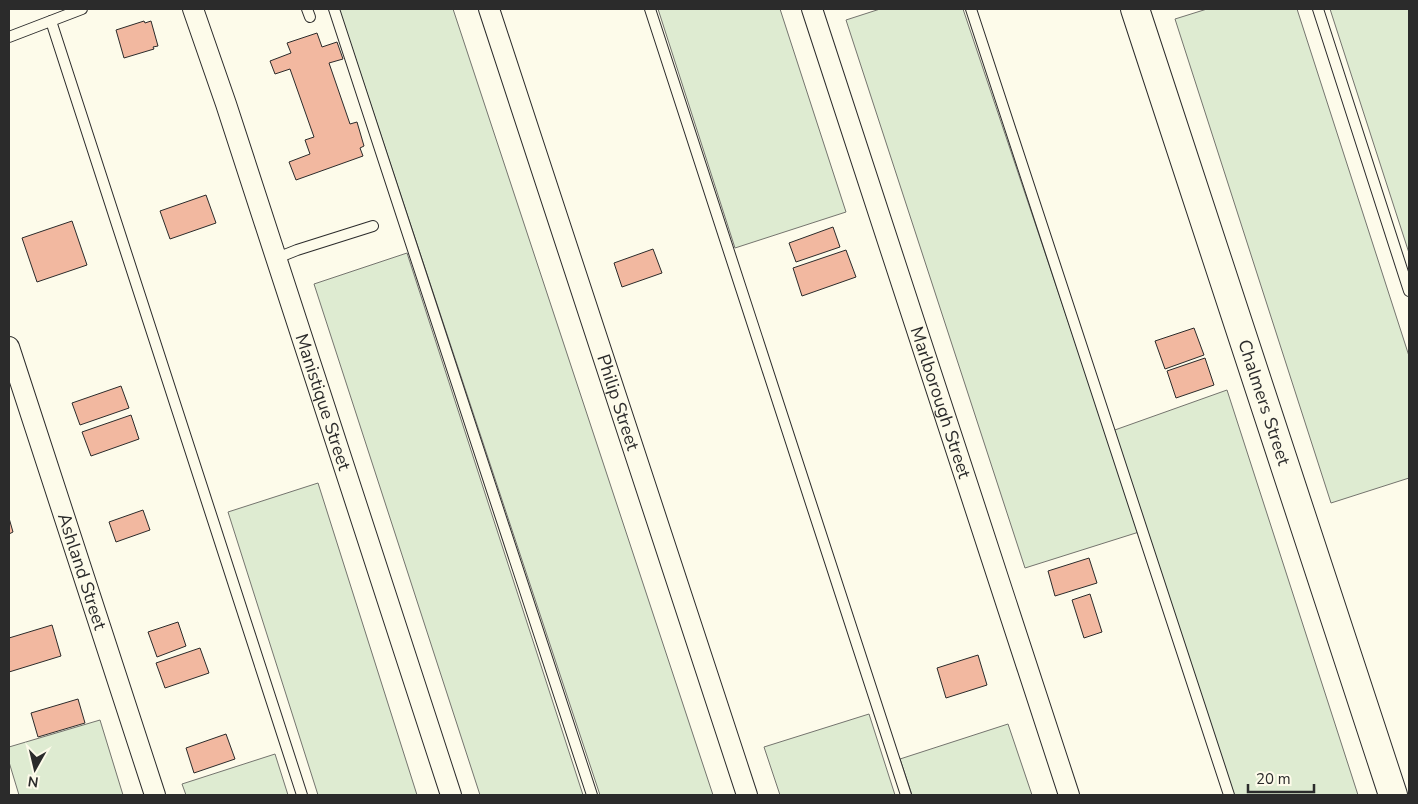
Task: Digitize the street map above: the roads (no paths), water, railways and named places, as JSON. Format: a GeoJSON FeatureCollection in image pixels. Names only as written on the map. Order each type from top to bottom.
{"type":"FeatureCollection","features":[{"type":"Feature","properties":{"kind":"street","name":"Manistique Street"},"geometry":{"type":"LineString","coordinates":[[193,9],[226,104],[452,795]]}},
{"type":"Feature","properties":{"kind":"street","name":"Philip Street"},"geometry":{"type":"LineString","coordinates":[[489,9],[746,795]]}},
{"type":"Feature","properties":{"kind":"street","name":"Marlborough Street"},"geometry":{"type":"LineString","coordinates":[[812,9],[1069,795]]}},
{"type":"Feature","properties":{"kind":"street","name":"Chalmers Street"},"geometry":{"type":"LineString","coordinates":[[1135,9],[1393,795]]}},
{"type":"Feature","properties":{"kind":"street","name":"Ashland Street"},"geometry":{"type":"LineString","coordinates":[[9,347],[155,795]]}},
{"type":"Feature","properties":{"kind":"lane"},"geometry":{"type":"LineString","coordinates":[[9,37],[82,9]]}},
{"type":"Feature","properties":{"kind":"lane"},"geometry":{"type":"LineString","coordinates":[[334,9],[592,795]]}},
{"type":"Feature","properties":{"kind":"lane"},"geometry":{"type":"LineString","coordinates":[[650,9],[906,795]]}},
{"type":"Feature","properties":{"kind":"lane"},"geometry":{"type":"LineString","coordinates":[[971,9],[1229,795]]}},
{"type":"Feature","properties":{"kind":"lane"},"geometry":{"type":"LineString","coordinates":[[1318,9],[1409,291]]}},
{"type":"Feature","properties":{"kind":"lane"},"geometry":{"type":"LineString","coordinates":[[51,21],[302,795]]}},
{"type":"Feature","properties":{"kind":"lane"},"geometry":{"type":"LineString","coordinates":[[276,258],[373,226]]}}]}
